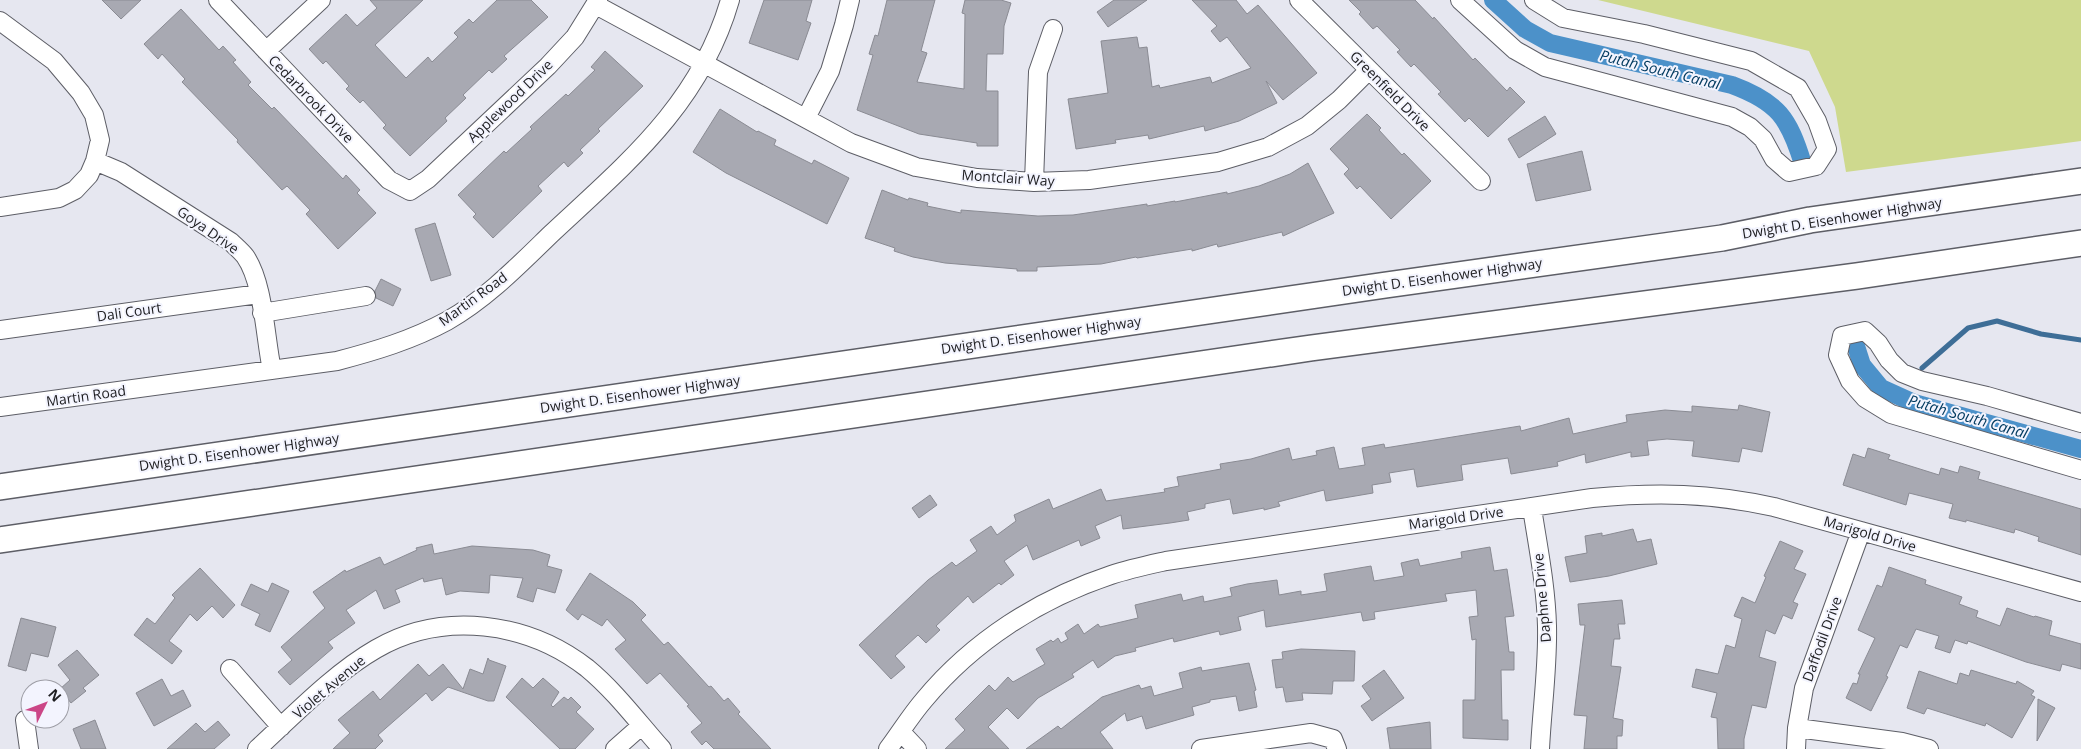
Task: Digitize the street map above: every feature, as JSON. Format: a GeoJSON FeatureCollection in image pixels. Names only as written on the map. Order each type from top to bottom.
{"type":"FeatureCollection","features":[{"type":"Feature","properties":{"kind":"highway","name":"Dwight D. Eisenhower Highway"},"geometry":{"type":"LineString","coordinates":[[0,487],[1376,286],[1722,238],[1810,220],[2081,181]]}},
{"type":"Feature","properties":{"kind":"highway"},"geometry":{"type":"LineString","coordinates":[[0,540],[1311,348],[1631,307],[2081,243]]}},
{"type":"Feature","properties":{"kind":"street","name":"Cedarbrook Drive"},"geometry":{"type":"LineString","coordinates":[[218,0],[389,180],[410,191]]}},
{"type":"Feature","properties":{"kind":"street"},"geometry":{"type":"LineString","coordinates":[[266,51],[321,0]]}},
{"type":"Feature","properties":{"kind":"street","name":"Martin Road"},"geometry":{"type":"LineString","coordinates":[[0,407],[337,361],[374,352],[410,339],[448,320],[482,297],[513,270],[658,131],[682,100],[704,64],[724,22],[730,0]]}},
{"type":"Feature","properties":{"kind":"street"},"geometry":{"type":"LineString","coordinates":[[806,118],[830,71],[850,0]]}},
{"type":"Feature","properties":{"kind":"street","name":"Greenfield Drive"},"geometry":{"type":"LineString","coordinates":[[1299,0],[1481,181]]}},
{"type":"Feature","properties":{"kind":"street"},"geometry":{"type":"LineString","coordinates":[[1460,0],[1515,50],[1545,67],[1732,118],[1750,127],[1762,139],[1774,158],[1789,172],[1816,166],[1827,149],[1817,121],[1798,88],[1751,61],[1644,34],[1563,18],[1534,0]]}},
{"type":"Feature","properties":{"kind":"street","name":"Montclair Way"},"geometry":{"type":"LineString","coordinates":[[597,2],[704,64],[851,142],[916,167],[977,178],[1034,182],[1089,180],[1218,162],[1268,147],[1307,126],[1339,100],[1369,70]]}},
{"type":"Feature","properties":{"kind":"street","name":"Applewood Drive"},"geometry":{"type":"LineString","coordinates":[[410,191],[428,179],[548,66],[575,37],[597,2]]}},
{"type":"Feature","properties":{"kind":"street"},"geometry":{"type":"LineString","coordinates":[[0,21],[54,61],[81,93],[94,115],[100,140],[95,161],[89,175],[75,190],[59,198],[0,207]]}},
{"type":"Feature","properties":{"kind":"street"},"geometry":{"type":"LineString","coordinates":[[1034,182],[1038,72],[1053,29]]}},
{"type":"Feature","properties":{"kind":"street","name":"Goya Drive"},"geometry":{"type":"LineString","coordinates":[[95,161],[121,172],[231,242],[244,256],[253,272],[259,294],[266,348],[272,370]]}},
{"type":"Feature","properties":{"kind":"street","name":"Dali Court"},"geometry":{"type":"LineString","coordinates":[[0,330],[259,294]]}},
{"type":"Feature","properties":{"kind":"street"},"geometry":{"type":"LineString","coordinates":[[262,313],[366,296]]}},
{"type":"Feature","properties":{"kind":"street"},"geometry":{"type":"LineString","coordinates":[[2081,423],[1987,396],[1922,382],[1902,373],[1889,360],[1878,343],[1865,331],[1842,336],[1838,356],[1850,381],[1865,398],[1890,414],[2081,470]]}},
{"type":"Feature","properties":{"kind":"street","name":"Marigold Drive"},"geometry":{"type":"LineString","coordinates":[[888,749],[924,700],[952,670],[981,644],[1024,614],[1066,592],[1112,574],[1166,560],[1532,508],[1640,494],[1688,494],[1736,499],[1774,507],[2081,592]]}},
{"type":"Feature","properties":{"kind":"street","name":"Daphne Drive"},"geometry":{"type":"LineString","coordinates":[[1532,508],[1544,588],[1547,625],[1547,663],[1540,749]]}},
{"type":"Feature","properties":{"kind":"street","name":"Daffodil Drive"},"geometry":{"type":"LineString","coordinates":[[1796,749],[1797,728],[1804,688],[1861,531]]}},
{"type":"Feature","properties":{"kind":"street","name":"Violet Avenue"},"geometry":{"type":"LineString","coordinates":[[257,749],[354,663],[377,648],[420,631],[450,626],[480,626],[510,630],[538,639],[566,653],[588,670],[662,749]]}},
{"type":"Feature","properties":{"kind":"street"},"geometry":{"type":"LineString","coordinates":[[230,669],[281,727]]}},
{"type":"Feature","properties":{"kind":"street"},"geometry":{"type":"LineString","coordinates":[[614,749],[641,726]]}},
{"type":"Feature","properties":{"kind":"street"},"geometry":{"type":"LineString","coordinates":[[1797,728],[1902,742],[1929,749]]}},
{"type":"Feature","properties":{"kind":"street"},"geometry":{"type":"LineString","coordinates":[[26,729],[29,749]]}},
{"type":"Feature","properties":{"kind":"street"},"geometry":{"type":"LineString","coordinates":[[901,732],[916,749]]}},
{"type":"Feature","properties":{"kind":"street"},"geometry":{"type":"LineString","coordinates":[[1200,749],[1311,733],[1333,739],[1337,749]]}},
{"type":"Feature","properties":{"kind":"green space"},"geometry":{"type":"Polygon","coordinates":[[[1598,0],[2081,0],[2081,141],[1846,172],[1835,107],[1809,51],[1598,0]]]}},
{"type":"Feature","properties":{"kind":"building"},"geometry":{"type":"Polygon","coordinates":[[[102,0],[141,0],[121,19],[102,0]]]}},
{"type":"Feature","properties":{"kind":"building"},"geometry":{"type":"Polygon","coordinates":[[[370,0],[423,0],[375,45],[406,78],[428,57],[432,62],[458,37],[454,33],[469,19],[473,23],[497,0],[531,0],[548,17],[504,56],[507,59],[492,73],[489,70],[463,95],[466,98],[445,118],[447,121],[410,156],[383,128],[386,125],[363,100],[360,103],[346,89],[349,86],[326,61],[323,64],[309,49],[346,14],[357,26],[377,8],[370,0]]]}},
{"type":"Feature","properties":{"kind":"building"},"geometry":{"type":"Polygon","coordinates":[[[764,0],[812,0],[806,21],[811,23],[798,60],[749,43],[764,0]]]}},
{"type":"Feature","properties":{"kind":"building"},"geometry":{"type":"Polygon","coordinates":[[[887,0],[935,0],[921,51],[927,53],[917,82],[964,89],[965,14],[962,13],[965,0],[1001,0],[1011,3],[1004,26],[1003,54],[987,54],[986,91],[998,91],[998,146],[977,146],[977,143],[919,134],[857,110],[873,55],[869,54],[875,35],[878,36],[887,0]]]}},
{"type":"Feature","properties":{"kind":"building"},"geometry":{"type":"Polygon","coordinates":[[[1114,0],[1147,0],[1108,27],[1097,12],[1114,0]]]}},
{"type":"Feature","properties":{"kind":"building"},"geometry":{"type":"Polygon","coordinates":[[[1192,0],[1236,0],[1247,14],[1258,5],[1317,73],[1283,100],[1266,81],[1277,103],[1239,121],[1205,131],[1204,126],[1149,139],[1148,135],[1115,140],[1116,143],[1076,149],[1068,99],[1108,93],[1101,41],[1137,37],[1139,48],[1147,47],[1152,87],[1159,85],[1160,88],[1210,77],[1212,83],[1251,68],[1227,37],[1220,42],[1211,31],[1217,26],[1192,0]]]}},
{"type":"Feature","properties":{"kind":"building"},"geometry":{"type":"Polygon","coordinates":[[[1349,0],[1415,0],[1433,19],[1434,17],[1473,60],[1475,58],[1507,91],[1510,87],[1525,102],[1488,137],[1469,118],[1465,122],[1438,94],[1441,92],[1414,64],[1411,67],[1397,52],[1400,50],[1377,26],[1373,29],[1359,14],[1361,12],[1349,0]]]}},
{"type":"Feature","properties":{"kind":"building"},"geometry":{"type":"Polygon","coordinates":[[[181,9],[219,50],[223,46],[236,60],[233,62],[251,82],[248,85],[272,109],[274,107],[343,179],[346,175],[360,190],[357,193],[376,213],[338,249],[306,214],[310,210],[287,186],[282,190],[237,142],[238,140],[182,82],[185,79],[162,54],[158,59],[144,44],[181,9]]]}},
{"type":"Feature","properties":{"kind":"building"},"geometry":{"type":"Polygon","coordinates":[[[605,51],[643,86],[598,129],[600,131],[580,150],[583,153],[568,167],[564,162],[538,186],[542,191],[493,238],[473,217],[476,214],[458,195],[504,151],[506,153],[532,129],[530,127],[566,94],[568,96],[595,70],[591,67],[605,51]]]}},
{"type":"Feature","properties":{"kind":"building"},"geometry":{"type":"Polygon","coordinates":[[[720,109],[757,132],[776,140],[774,145],[812,164],[814,160],[849,178],[827,224],[726,173],[693,152],[720,109]]]}},
{"type":"Feature","properties":{"kind":"building"},"geometry":{"type":"Polygon","coordinates":[[[1367,114],[1381,128],[1379,130],[1402,155],[1404,153],[1431,181],[1391,219],[1360,186],[1357,189],[1344,174],[1349,169],[1330,149],[1367,114]]]}},
{"type":"Feature","properties":{"kind":"building"},"geometry":{"type":"Polygon","coordinates":[[[1545,116],[1556,134],[1519,158],[1508,139],[1545,116]]]}},
{"type":"Feature","properties":{"kind":"building"},"geometry":{"type":"Polygon","coordinates":[[[1582,151],[1591,190],[1536,201],[1527,164],[1582,151]]]}},
{"type":"Feature","properties":{"kind":"building"},"geometry":{"type":"Polygon","coordinates":[[[1308,163],[1334,213],[1283,236],[1282,232],[1218,247],[1217,244],[1192,251],[1192,249],[1101,264],[1037,267],[1037,271],[1017,271],[1017,269],[945,263],[913,257],[894,251],[895,248],[865,238],[882,190],[908,200],[909,198],[928,203],[927,206],[961,213],[961,210],[1038,216],[1073,215],[1147,204],[1147,206],[1175,202],[1227,192],[1227,194],[1259,186],[1290,174],[1308,163]]]}},
{"type":"Feature","properties":{"kind":"building"},"geometry":{"type":"Polygon","coordinates":[[[435,223],[451,275],[431,281],[415,229],[435,223]]]}},
{"type":"Feature","properties":{"kind":"building"},"geometry":{"type":"Polygon","coordinates":[[[381,279],[401,289],[393,306],[376,298],[375,291],[381,279]]]}},
{"type":"Feature","properties":{"kind":"building"},"geometry":{"type":"Polygon","coordinates":[[[1739,405],[1770,412],[1762,452],[1742,448],[1739,462],[1692,456],[1694,441],[1667,439],[1647,441],[1649,455],[1631,457],[1631,452],[1586,463],[1585,454],[1557,462],[1558,466],[1511,474],[1508,458],[1461,465],[1463,480],[1417,487],[1414,469],[1389,473],[1391,482],[1372,485],[1373,493],[1326,501],[1324,490],[1278,502],[1280,506],[1264,510],[1264,508],[1233,514],[1230,499],[1205,504],[1205,508],[1187,512],[1189,520],[1123,529],[1121,515],[1095,526],[1100,538],[1081,546],[1079,540],[1033,560],[1027,545],[1004,561],[1014,575],[1001,585],[999,583],[973,603],[968,596],[936,626],[940,630],[926,643],[918,635],[895,656],[905,667],[891,679],[859,645],[928,580],[952,562],[956,566],[977,551],[970,540],[991,526],[997,535],[1016,521],[1014,515],[1049,499],[1053,509],[1101,489],[1106,501],[1165,492],[1164,489],[1179,486],[1177,477],[1221,469],[1220,464],[1251,459],[1289,448],[1292,460],[1317,455],[1316,451],[1334,447],[1339,469],[1365,465],[1362,448],[1384,444],[1385,448],[1520,426],[1521,431],[1569,418],[1573,434],[1627,422],[1626,415],[1665,410],[1692,412],[1692,406],[1738,410],[1739,405]]]}},
{"type":"Feature","properties":{"kind":"building"},"geometry":{"type":"Polygon","coordinates":[[[1868,448],[1890,455],[1888,459],[1939,475],[1941,468],[1958,473],[1960,466],[1980,472],[1978,479],[2081,509],[2081,555],[2038,541],[2039,537],[2015,529],[2014,533],[1966,520],[1966,522],[1949,518],[1953,504],[1909,493],[1906,505],[1843,485],[1853,454],[1865,458],[1868,448]]]}},
{"type":"Feature","properties":{"kind":"building"},"geometry":{"type":"Polygon","coordinates":[[[930,495],[937,505],[919,518],[912,508],[930,495]]]}},
{"type":"Feature","properties":{"kind":"building"},"geometry":{"type":"Polygon","coordinates":[[[1633,529],[1637,542],[1651,539],[1657,564],[1609,576],[1570,582],[1565,557],[1587,553],[1585,536],[1602,533],[1602,536],[1633,529]]]}},
{"type":"Feature","properties":{"kind":"building"},"geometry":{"type":"Polygon","coordinates":[[[1780,541],[1803,551],[1794,569],[1806,574],[1793,602],[1798,604],[1792,619],[1783,615],[1775,634],[1766,630],[1759,657],[1776,662],[1766,708],[1752,705],[1744,739],[1744,749],[1718,749],[1717,718],[1711,717],[1717,693],[1692,687],[1696,669],[1718,674],[1726,645],[1735,648],[1742,619],[1734,616],[1742,597],[1755,603],[1766,577],[1764,576],[1780,541]]]}},
{"type":"Feature","properties":{"kind":"building"},"geometry":{"type":"Polygon","coordinates":[[[432,544],[434,554],[472,546],[533,550],[550,555],[547,566],[562,570],[555,593],[537,588],[533,602],[517,597],[523,578],[490,575],[489,593],[460,591],[446,595],[442,578],[424,582],[423,578],[395,590],[400,602],[384,609],[376,590],[346,610],[355,623],[328,642],[333,648],[290,685],[278,672],[292,660],[281,647],[325,608],[313,592],[345,570],[346,572],[380,557],[384,565],[417,550],[416,548],[432,544]]]}},
{"type":"Feature","properties":{"kind":"building"},"geometry":{"type":"Polygon","coordinates":[[[1490,547],[1494,571],[1507,569],[1514,616],[1505,617],[1509,652],[1514,652],[1514,670],[1501,670],[1502,720],[1508,720],[1508,740],[1463,738],[1463,700],[1475,700],[1476,639],[1472,640],[1469,617],[1478,616],[1476,590],[1445,594],[1447,601],[1374,612],[1375,619],[1363,621],[1361,612],[1266,627],[1264,610],[1238,617],[1241,630],[1220,635],[1219,631],[1174,642],[1173,638],[1135,648],[1136,651],[1115,656],[1098,668],[1093,660],[1072,674],[1074,677],[1038,698],[1018,719],[1007,708],[988,727],[1009,749],[945,749],[965,730],[955,719],[989,685],[995,691],[1008,677],[1013,682],[1045,664],[1036,649],[1051,640],[1053,642],[1058,638],[1061,643],[1068,639],[1065,633],[1078,624],[1084,634],[1098,624],[1100,627],[1138,618],[1135,605],[1181,594],[1183,601],[1203,596],[1204,602],[1232,596],[1230,588],[1277,580],[1279,595],[1301,591],[1301,595],[1327,591],[1324,574],[1371,566],[1374,581],[1404,576],[1401,563],[1418,559],[1420,566],[1462,558],[1461,552],[1490,547]]]}},
{"type":"Feature","properties":{"kind":"building"},"geometry":{"type":"Polygon","coordinates":[[[1889,567],[1926,580],[1925,584],[1962,597],[1959,604],[1978,611],[1976,617],[2000,626],[2007,608],[2052,621],[2049,635],[2081,644],[2081,669],[2062,664],[2060,671],[2026,662],[1968,641],[1967,644],[1955,640],[1950,653],[1935,648],[1939,636],[1916,629],[1907,648],[1900,645],[1886,676],[1888,677],[1871,711],[1846,698],[1853,683],[1857,684],[1860,674],[1858,674],[1875,638],[1858,630],[1877,585],[1882,587],[1889,567]]]}},
{"type":"Feature","properties":{"kind":"building"},"geometry":{"type":"Polygon","coordinates":[[[200,568],[235,605],[223,618],[212,606],[197,621],[190,614],[169,641],[182,651],[172,664],[134,635],[147,618],[155,624],[175,598],[172,595],[200,568]]]}},
{"type":"Feature","properties":{"kind":"building"},"geometry":{"type":"Polygon","coordinates":[[[590,573],[633,602],[646,615],[641,620],[664,645],[668,642],[724,701],[728,698],[740,712],[738,714],[771,749],[714,749],[706,741],[702,745],[691,732],[702,723],[687,706],[689,705],[660,673],[647,684],[615,649],[626,640],[607,619],[602,626],[582,614],[578,620],[566,610],[590,573]]]}},
{"type":"Feature","properties":{"kind":"building"},"geometry":{"type":"Polygon","coordinates":[[[272,583],[289,591],[270,632],[255,625],[260,614],[241,605],[251,584],[268,592],[272,583]]]}},
{"type":"Feature","properties":{"kind":"building"},"geometry":{"type":"Polygon","coordinates":[[[1622,600],[1625,624],[1618,624],[1620,639],[1614,639],[1611,666],[1621,667],[1613,718],[1623,720],[1622,736],[1617,736],[1617,749],[1584,749],[1587,716],[1574,715],[1585,625],[1580,625],[1578,604],[1622,600]]]}},
{"type":"Feature","properties":{"kind":"building"},"geometry":{"type":"Polygon","coordinates":[[[21,618],[56,627],[48,657],[31,653],[26,671],[8,666],[21,618]]]}},
{"type":"Feature","properties":{"kind":"building"},"geometry":{"type":"Polygon","coordinates":[[[1301,649],[1355,651],[1354,681],[1333,681],[1332,694],[1302,693],[1303,700],[1286,702],[1283,687],[1276,688],[1272,660],[1283,659],[1282,652],[1301,649]]]}},
{"type":"Feature","properties":{"kind":"building"},"geometry":{"type":"Polygon","coordinates":[[[77,650],[99,675],[83,688],[86,691],[71,703],[70,679],[58,665],[77,650]]]}},
{"type":"Feature","properties":{"kind":"building"},"geometry":{"type":"Polygon","coordinates":[[[488,658],[506,666],[494,701],[488,701],[448,687],[432,701],[426,693],[378,735],[383,741],[375,749],[333,749],[350,733],[338,720],[373,691],[380,700],[418,664],[429,676],[443,664],[463,689],[470,669],[483,674],[488,658]]]}},
{"type":"Feature","properties":{"kind":"building"},"geometry":{"type":"Polygon","coordinates":[[[1249,663],[1256,690],[1254,691],[1257,707],[1239,711],[1236,696],[1210,700],[1210,702],[1192,707],[1194,715],[1146,729],[1142,716],[1127,721],[1125,713],[1100,732],[1113,749],[1026,749],[1058,726],[1061,729],[1102,697],[1139,685],[1141,689],[1151,686],[1154,696],[1183,688],[1179,673],[1201,667],[1202,671],[1249,663]]]}},
{"type":"Feature","properties":{"kind":"building"},"geometry":{"type":"Polygon","coordinates":[[[1384,670],[1404,698],[1372,721],[1361,706],[1371,699],[1362,686],[1384,670]]]}},
{"type":"Feature","properties":{"kind":"building"},"geometry":{"type":"Polygon","coordinates":[[[1971,670],[2016,684],[2017,681],[2034,691],[2031,695],[2035,697],[2012,738],[1986,723],[1985,726],[1927,708],[1924,714],[1907,708],[1919,671],[1957,684],[1960,673],[1969,676],[1971,670]]]}},
{"type":"Feature","properties":{"kind":"building"},"geometry":{"type":"Polygon","coordinates":[[[522,678],[533,688],[543,678],[559,692],[551,705],[553,707],[564,697],[568,700],[571,697],[581,707],[576,712],[594,729],[575,749],[560,749],[506,697],[522,678]]]}},
{"type":"Feature","properties":{"kind":"building"},"geometry":{"type":"Polygon","coordinates":[[[162,679],[171,696],[183,690],[191,706],[154,726],[136,693],[162,679]]]}},
{"type":"Feature","properties":{"kind":"building"},"geometry":{"type":"Polygon","coordinates":[[[2038,699],[2055,708],[2037,741],[2038,699]]]}},
{"type":"Feature","properties":{"kind":"building"},"geometry":{"type":"Polygon","coordinates":[[[95,720],[106,749],[81,749],[73,729],[95,720]]]}},
{"type":"Feature","properties":{"kind":"building"},"geometry":{"type":"Polygon","coordinates":[[[218,721],[230,735],[214,749],[167,749],[196,723],[205,732],[218,721]]]}},
{"type":"Feature","properties":{"kind":"building"},"geometry":{"type":"Polygon","coordinates":[[[1430,722],[1431,749],[1390,749],[1387,728],[1430,722]]]}},
{"type":"Feature","properties":{"kind":"waterway","name":"Putah South Canal"},"geometry":{"type":"LineString","coordinates":[[1493,0],[1525,29],[1550,43],[1732,85],[1748,91],[1771,105],[1787,123],[1803,164]]}},
{"type":"Feature","properties":{"kind":"waterway"},"geometry":{"type":"LineString","coordinates":[[1922,368],[1968,328],[1997,321],[2041,334],[2081,340]]}},
{"type":"Feature","properties":{"kind":"waterway","name":"Putah South Canal"},"geometry":{"type":"LineString","coordinates":[[1854,340],[1862,365],[1881,388],[1914,403],[2081,449]]}}]}
